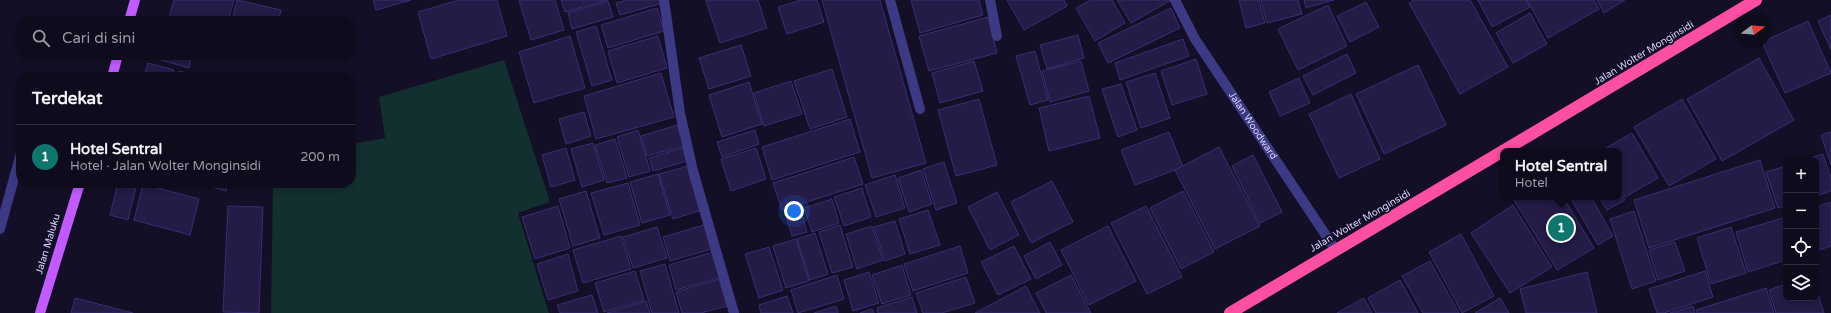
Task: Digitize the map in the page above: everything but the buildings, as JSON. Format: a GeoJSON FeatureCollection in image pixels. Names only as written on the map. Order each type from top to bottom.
{"type":"FeatureCollection","features":[{"type":"Feature","properties":{"kind":"highway","name":"Jalan Wolter Monginsidi"},"geometry":{"type":"LineString","coordinates":[[1508,148],[1756,0]]}},
{"type":"Feature","properties":{"kind":"highway","name":"Jalan Wolter Monginsidi"},"geometry":{"type":"LineString","coordinates":[[1230,313],[1335,249],[1500,153]]}},
{"type":"Feature","properties":{"kind":"main road"},"geometry":{"type":"LineString","coordinates":[[130,16],[135,0]]}},
{"type":"Feature","properties":{"kind":"main road"},"geometry":{"type":"LineString","coordinates":[[113,72],[117,60]]}},
{"type":"Feature","properties":{"kind":"main road","name":"Jalan Maluku"},"geometry":{"type":"LineString","coordinates":[[40,313],[78,188]]}},
{"type":"Feature","properties":{"kind":"street"},"geometry":{"type":"LineString","coordinates":[[664,0],[678,99],[693,171],[734,313]]}},
{"type":"Feature","properties":{"kind":"street"},"geometry":{"type":"LineString","coordinates":[[890,0],[920,109]]}},
{"type":"Feature","properties":{"kind":"street"},"geometry":{"type":"LineString","coordinates":[[990,0],[997,36]]}},
{"type":"Feature","properties":{"kind":"street","name":"Jalan Woodward"},"geometry":{"type":"LineString","coordinates":[[1175,0],[1195,39],[1335,249]]}},
{"type":"Feature","properties":{"kind":"street"},"geometry":{"type":"LineString","coordinates":[[0,229],[16,171]]}},
{"type":"Feature","properties":{"kind":"green space"},"geometry":{"type":"Polygon","coordinates":[[[504,60],[550,202],[518,213],[549,313],[271,313],[273,188],[356,188],[356,143],[385,138],[379,97],[504,60]]]}},
{"type":"Feature","properties":{"kind":"place","name":"Hotel Sentral"},"geometry":{"type":"Point","coordinates":[1561,228]}}]}
